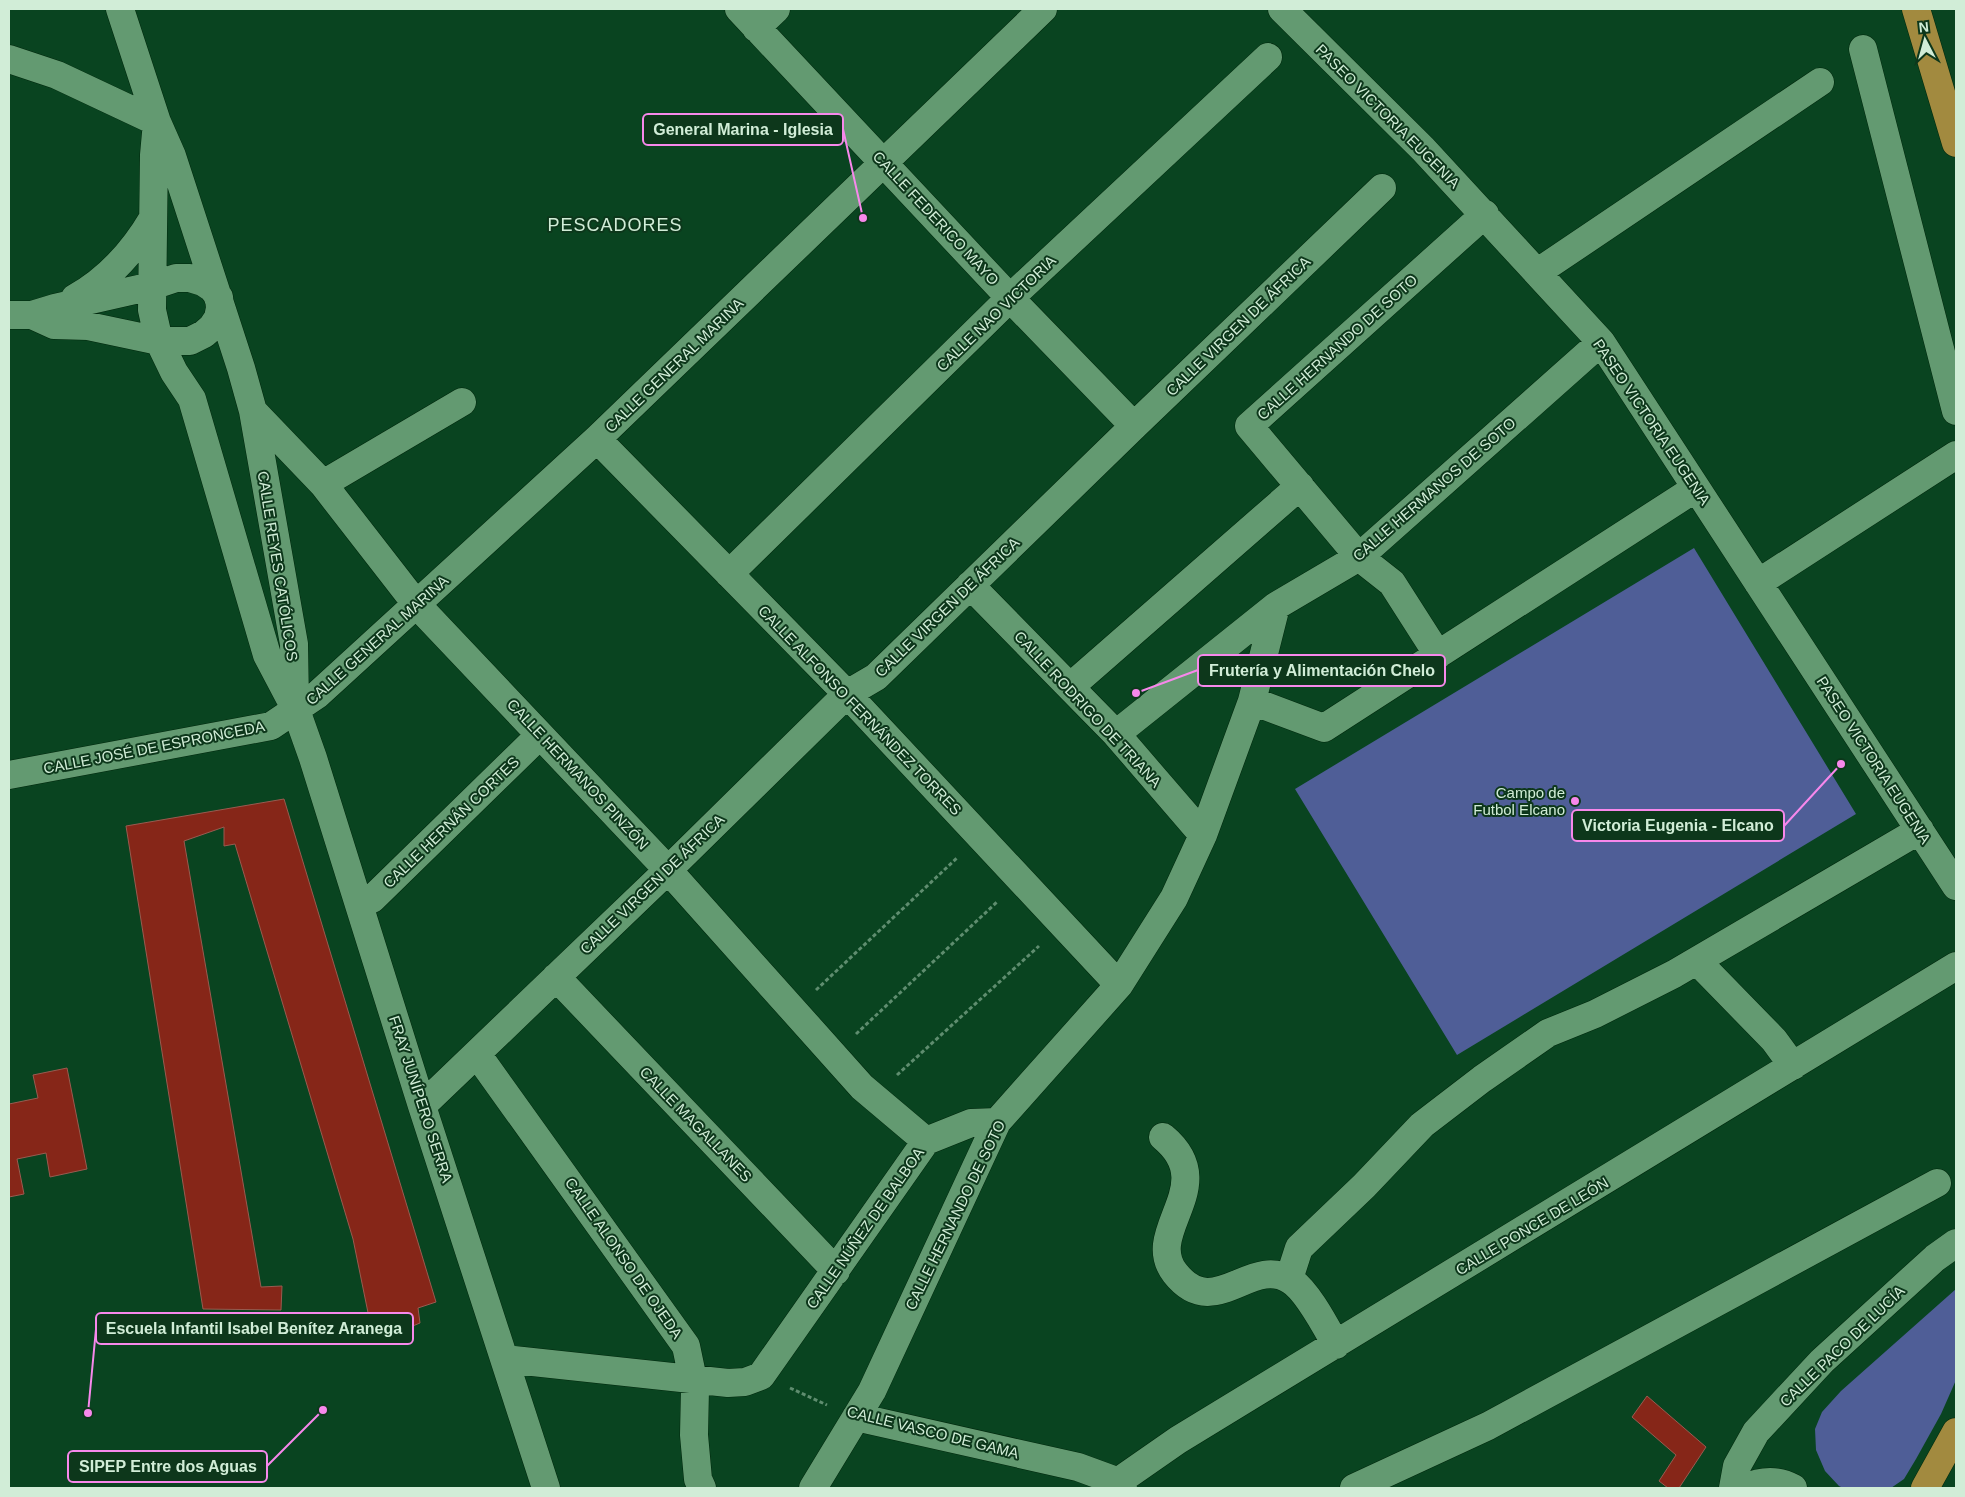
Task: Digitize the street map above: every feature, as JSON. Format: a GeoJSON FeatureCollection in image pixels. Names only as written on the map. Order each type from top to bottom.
{"type":"FeatureCollection","features":[{"type":"Feature","properties":{"kind":"highway"},"geometry":{"type":"LineString","coordinates":[[1916,9],[1956,143]]}},
{"type":"Feature","properties":{"kind":"highway"},"geometry":{"type":"LineString","coordinates":[[1925,1488],[1956,1432]]}},
{"type":"Feature","properties":{"kind":"street","name":"CALLE REYES CATÓLICOS"},"geometry":{"type":"LineString","coordinates":[[120,9],[157,122],[172,156],[241,368],[253,412],[294,644],[296,710]]}},
{"type":"Feature","properties":{"kind":"street"},"geometry":{"type":"LineString","coordinates":[[747,18],[776,9]]}},
{"type":"Feature","properties":{"kind":"street","name":"CALLE GENERAL MARINA"},"geometry":{"type":"LineString","coordinates":[[296,710],[318,695],[597,439],[1043,9]]}},
{"type":"Feature","properties":{"kind":"street","name":"PASEO VICTORIA EUGENIA"},"geometry":{"type":"LineString","coordinates":[[1282,9],[1423,149],[1485,214],[1601,342],[1956,886]]}},
{"type":"Feature","properties":{"kind":"street","name":"CALLE FEDERICO MAYO"},"geometry":{"type":"LineString","coordinates":[[747,18],[1010,298],[1134,426]]}},
{"type":"Feature","properties":{"kind":"street"},"geometry":{"type":"LineString","coordinates":[[1863,49],[1956,410]]}},
{"type":"Feature","properties":{"kind":"street","name":"CALLE NAO VICTORIA"},"geometry":{"type":"LineString","coordinates":[[729,574],[1010,298],[1268,57]]}},
{"type":"Feature","properties":{"kind":"street"},"geometry":{"type":"LineString","coordinates":[[9,59],[57,75],[157,122]]}},
{"type":"Feature","properties":{"kind":"street"},"geometry":{"type":"LineString","coordinates":[[1538,272],[1820,82]]}},
{"type":"Feature","properties":{"kind":"street","name":"CALLE REYES CATÓLICOS"},"geometry":{"type":"LineString","coordinates":[[157,122],[154,155],[152,310],[159,341],[174,372],[192,399],[267,655],[296,710]]}},
{"type":"Feature","properties":{"kind":"street","name":"CALLE VIRGEN DE ÁFRICA"},"geometry":{"type":"LineString","coordinates":[[422,1106],[668,870],[847,694],[876,677],[1382,188]]}},
{"type":"Feature","properties":{"kind":"street","name":"CALLE HERNANDO DE SOTO"},"geometry":{"type":"LineString","coordinates":[[1438,655],[1392,583],[1359,557],[1249,426],[1485,214]]}},
{"type":"Feature","properties":{"kind":"street"},"geometry":{"type":"LineString","coordinates":[[32,313],[97,285],[112,272],[142,236],[153,218]]}},
{"type":"Feature","properties":{"kind":"street"},"geometry":{"type":"LineString","coordinates":[[176,278],[190,278],[203,282],[212,288],[218,297],[220,308],[218,318],[212,328],[190,341],[159,341],[88,326],[54,325],[32,313],[152,286],[176,278]]}},
{"type":"Feature","properties":{"kind":"street","name":"CALLE HERMANOS DE SOTO"},"geometry":{"type":"LineString","coordinates":[[1116,734],[1276,606],[1359,557],[1601,342]]}},
{"type":"Feature","properties":{"kind":"street"},"geometry":{"type":"LineString","coordinates":[[323,484],[462,402]]}},
{"type":"Feature","properties":{"kind":"street","name":"CALLE HERMANOS PINZÓN"},"geometry":{"type":"LineString","coordinates":[[253,412],[323,484],[417,605],[668,870],[833,1055],[872,1097],[926,1140]]}},
{"type":"Feature","properties":{"kind":"street","name":"CALLE ALFONSO FERNÁNDEZ TORRES"},"geometry":{"type":"LineString","coordinates":[[597,439],[847,694],[1119,985]]}},
{"type":"Feature","properties":{"kind":"street"},"geometry":{"type":"LineString","coordinates":[[1758,582],[1956,455]]}},
{"type":"Feature","properties":{"kind":"street"},"geometry":{"type":"LineString","coordinates":[[1070,687],[1300,486]]}},
{"type":"Feature","properties":{"kind":"street"},"geometry":{"type":"LineString","coordinates":[[1252,701],[1324,728],[1696,488]]}},
{"type":"Feature","properties":{"kind":"street","name":"CALLE RODRIGO DE TRIANA"},"geometry":{"type":"LineString","coordinates":[[970,585],[1116,734],[1203,835]]}},
{"type":"Feature","properties":{"kind":"street","name":"CALLE HERNANDO DE SOTO"},"geometry":{"type":"LineString","coordinates":[[813,1488],[872,1391],[997,1122],[1119,985],[1174,898],[1203,835],[1252,701],[1276,606]]}},
{"type":"Feature","properties":{"kind":"street","name":"CALLE JOSÉ DE ESPRONCEDA"},"geometry":{"type":"LineString","coordinates":[[9,775],[271,726],[296,710]]}},
{"type":"Feature","properties":{"kind":"street","name":"FRAY JUNÍPERO SERRA"},"geometry":{"type":"LineString","coordinates":[[296,710],[313,758],[422,1106],[546,1488]]}},
{"type":"Feature","properties":{"kind":"street","name":"CALLE HERNÁN CORTES"},"geometry":{"type":"LineString","coordinates":[[359,904],[372,899],[540,735]]}},
{"type":"Feature","properties":{"kind":"street"},"geometry":{"type":"LineString","coordinates":[[1289,1279],[1299,1248],[1364,1186],[1422,1125],[1482,1079],[1548,1033],[1595,1014],[1697,961],[1920,830]]}},
{"type":"Feature","properties":{"kind":"street"},"geometry":{"type":"LineString","coordinates":[[1697,961],[1774,1040],[1793,1066]]}},
{"type":"Feature","properties":{"kind":"street","name":"CALLE PONCE DE LEÓN"},"geometry":{"type":"LineString","coordinates":[[1117,1486],[1178,1440],[1956,966]]}},
{"type":"Feature","properties":{"kind":"street","name":"CALLE MAGALLANES"},"geometry":{"type":"LineString","coordinates":[[556,977],[836,1270]]}},
{"type":"Feature","properties":{"kind":"street","name":"CALLE ALONSO DE OJEDA"},"geometry":{"type":"LineString","coordinates":[[477,1054],[686,1346],[694,1380],[694,1435],[698,1479],[702,1488]]}},
{"type":"Feature","properties":{"kind":"street","name":"CALLE NÚÑEZ DE BALBOA"},"geometry":{"type":"LineString","coordinates":[[761,1376],[926,1140],[971,1123],[997,1122]]}},
{"type":"Feature","properties":{"kind":"street"},"geometry":{"type":"LineString","coordinates":[[1162,1137],[1175,1147],[1183,1161],[1186,1177],[1184,1192],[1167,1242],[1168,1257],[1173,1271],[1182,1282],[1203,1292],[1214,1292],[1224,1290],[1264,1274],[1277,1275],[1289,1279],[1299,1286],[1336,1345]]}},
{"type":"Feature","properties":{"kind":"street"},"geometry":{"type":"LineString","coordinates":[[1354,1488],[1488,1426],[1937,1183]]}},
{"type":"Feature","properties":{"kind":"street","name":"CALLE PACO DE LUCÍA"},"geometry":{"type":"LineString","coordinates":[[1733,1488],[1737,1466],[1756,1432],[1822,1361],[1935,1258],[1956,1243]]}},
{"type":"Feature","properties":{"kind":"street"},"geometry":{"type":"LineString","coordinates":[[505,1360],[728,1383],[745,1382],[761,1376]]}},
{"type":"Feature","properties":{"kind":"street","name":"CALLE VASCO DE GAMA"},"geometry":{"type":"LineString","coordinates":[[856,1417],[1078,1466],[1117,1486]]}},
{"type":"Feature","properties":{"kind":"street"},"geometry":{"type":"LineString","coordinates":[[1744,1488],[1757,1483],[1772,1481],[1793,1488]]}},
{"type":"Feature","properties":{"kind":"path"},"geometry":{"type":"LineString","coordinates":[[794,1011],[980,836]]}},
{"type":"Feature","properties":{"kind":"path"},"geometry":{"type":"LineString","coordinates":[[833,1055],[1021,879]]}},
{"type":"Feature","properties":{"kind":"path"},"geometry":{"type":"LineString","coordinates":[[872,1097],[1063,924]]}},
{"type":"Feature","properties":{"kind":"path","name":"CALLE VASCO DE GAMA"},"geometry":{"type":"LineString","coordinates":[[761,1376],[856,1417]]}},
{"type":"Feature","properties":{"kind":"shaded area","name":"Campo de Futbol Elcano"},"geometry":{"type":"Polygon","coordinates":[[[1694,548],[1856,814],[1457,1055],[1295,789],[1694,548]]]}},
{"type":"Feature","properties":{"kind":"shaded area"},"geometry":{"type":"Polygon","coordinates":[[[1956,1289],[1956,1380],[1941,1414],[1916,1459],[1904,1479],[1891,1488],[1843,1488],[1839,1486],[1825,1471],[1816,1450],[1815,1429],[1822,1412],[1841,1391],[1956,1289]]]}},
{"type":"Feature","properties":{"kind":"building"},"geometry":{"type":"Polygon","coordinates":[[[284,799],[436,1302],[418,1308],[420,1323],[374,1342],[353,1239],[235,844],[224,846],[224,827],[184,841],[261,1287],[282,1286],[281,1310],[203,1309],[126,826],[284,799]]]}},
{"type":"Feature","properties":{"kind":"building"},"geometry":{"type":"Polygon","coordinates":[[[67,1068],[87,1169],[50,1177],[46,1153],[17,1159],[24,1194],[9,1197],[9,1104],[38,1098],[33,1075],[67,1068]]]}},
{"type":"Feature","properties":{"kind":"building"},"geometry":{"type":"Polygon","coordinates":[[[1647,1396],[1706,1447],[1679,1488],[1668,1488],[1659,1481],[1676,1455],[1632,1417],[1647,1396]]]}},
{"type":"Feature","properties":{"kind":"place","name":"General Marina - Iglesia"},"geometry":{"type":"Point","coordinates":[863,218]}},
{"type":"Feature","properties":{"kind":"place","name":"Frutería y Alimentación Chelo"},"geometry":{"type":"Point","coordinates":[1136,693]}},
{"type":"Feature","properties":{"kind":"place","name":"Victoria Eugenia - Elcano"},"geometry":{"type":"Point","coordinates":[1841,764]}},
{"type":"Feature","properties":{"kind":"place","name":"Campo de Futbol Elcano"},"geometry":{"type":"Point","coordinates":[1575,801]}},
{"type":"Feature","properties":{"kind":"place","name":"SIPEP Entre dos Aguas"},"geometry":{"type":"Point","coordinates":[323,1410]}},
{"type":"Feature","properties":{"kind":"place","name":"Escuela Infantil Isabel Benítez Aranega"},"geometry":{"type":"Point","coordinates":[88,1413]}},
{"type":"Feature","properties":{"kind":"district","name":"PESCADORES"},"geometry":{"type":"Point","coordinates":[615,225]}}]}
